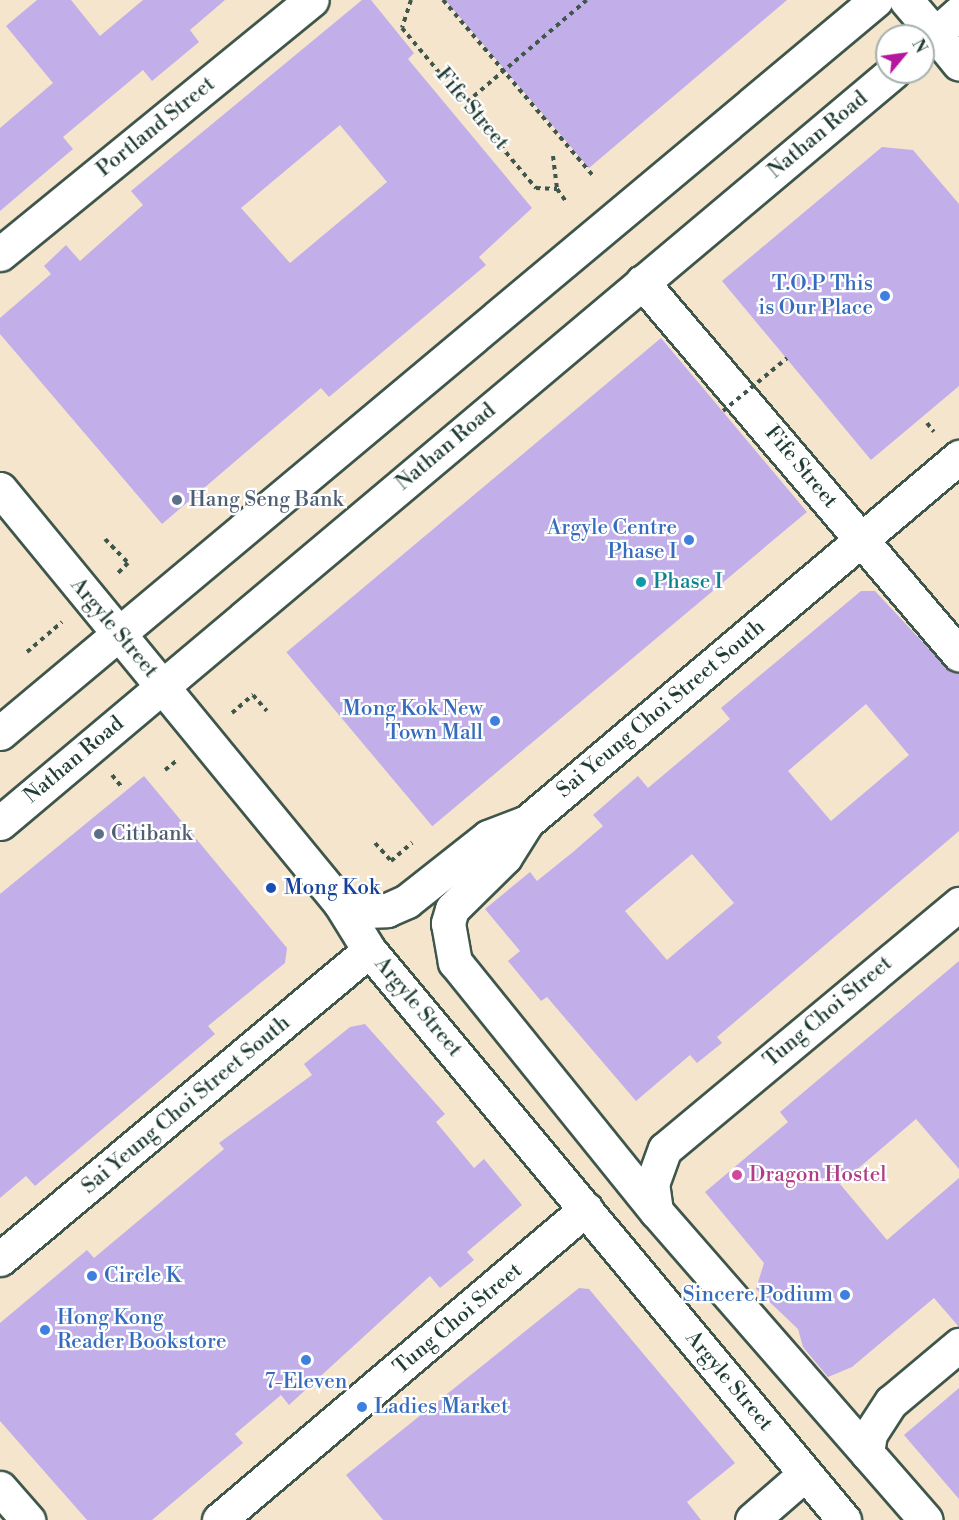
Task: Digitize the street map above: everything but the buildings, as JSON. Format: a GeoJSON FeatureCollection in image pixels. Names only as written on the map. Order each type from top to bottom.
{"type":"FeatureCollection","features":[{"type":"Feature","properties":{"kind":"street","name":"Portland Street"},"geometry":{"type":"LineString","coordinates":[[0,254],[311,0]]}},
{"type":"Feature","properties":{"kind":"street"},"geometry":{"type":"LineString","coordinates":[[0,733],[120,635],[876,0]]}},
{"type":"Feature","properties":{"kind":"street"},"geometry":{"type":"LineString","coordinates":[[906,0],[939,31],[959,64]]}},
{"type":"Feature","properties":{"kind":"street","name":"Nathan Road"},"geometry":{"type":"LineString","coordinates":[[0,823],[879,84]]}},
{"type":"Feature","properties":{"kind":"street","name":"Fife Street"},"geometry":{"type":"LineString","coordinates":[[642,282],[959,654]]}},
{"type":"Feature","properties":{"kind":"street","name":"Sai Yeung Choi Street South"},"geometry":{"type":"LineString","coordinates":[[340,903],[364,911],[387,909],[407,901],[488,837],[527,822],[959,457]]}},
{"type":"Feature","properties":{"kind":"street","name":"Argyle Street"},"geometry":{"type":"LineString","coordinates":[[0,489],[340,903],[369,950],[844,1520]]}},
{"type":"Feature","properties":{"kind":"street"},"geometry":{"type":"LineString","coordinates":[[527,822],[505,857],[452,909],[449,945],[467,982],[657,1211],[926,1520]]}},
{"type":"Feature","properties":{"kind":"street","name":"Tung Choi Street"},"geometry":{"type":"LineString","coordinates":[[657,1211],[652,1184],[664,1149],[959,904]]}},
{"type":"Feature","properties":{"kind":"street","name":"Sai Yeung Choi Street South"},"geometry":{"type":"LineString","coordinates":[[0,1259],[369,950]]}},
{"type":"Feature","properties":{"kind":"street","name":"Tung Choi Street"},"geometry":{"type":"LineString","coordinates":[[219,1520],[586,1209]]}},
{"type":"Feature","properties":{"kind":"street"},"geometry":{"type":"LineString","coordinates":[[867,1454],[870,1434],[891,1402],[959,1346]]}},
{"type":"Feature","properties":{"kind":"street"},"geometry":{"type":"LineString","coordinates":[[752,1520],[805,1473]]}},
{"type":"Feature","properties":{"kind":"street"},"geometry":{"type":"LineString","coordinates":[[0,1488],[28,1520]]}},
{"type":"Feature","properties":{"kind":"path","name":"Fife Street"},"geometry":{"type":"LineString","coordinates":[[411,0],[402,28],[467,102],[536,189],[557,189]]}},
{"type":"Feature","properties":{"kind":"path"},"geometry":{"type":"LineString","coordinates":[[443,0],[594,177]]}},
{"type":"Feature","properties":{"kind":"path"},"geometry":{"type":"LineString","coordinates":[[467,102],[587,0]]}},
{"type":"Feature","properties":{"kind":"path"},"geometry":{"type":"LineString","coordinates":[[553,156],[557,189],[565,200]]}},
{"type":"Feature","properties":{"kind":"path"},"geometry":{"type":"LineString","coordinates":[[723,411],[787,358]]}},
{"type":"Feature","properties":{"kind":"path"},"geometry":{"type":"LineString","coordinates":[[105,539],[128,563]]}},
{"type":"Feature","properties":{"kind":"path"},"geometry":{"type":"LineString","coordinates":[[253,695],[267,711]]}},
{"type":"Feature","properties":{"kind":"path"},"geometry":{"type":"LineString","coordinates":[[375,843],[391,861],[412,843]]}},
{"type":"Feature","properties":{"kind":"place","name":"T.O.P This is Our Place"},"geometry":{"type":"Point","coordinates":[885,296]}},
{"type":"Feature","properties":{"kind":"place","name":"Hang Seng Bank"},"geometry":{"type":"Point","coordinates":[177,500]}},
{"type":"Feature","properties":{"kind":"place","name":"Argyle Centre Phase I"},"geometry":{"type":"Point","coordinates":[689,540]}},
{"type":"Feature","properties":{"kind":"place","name":"Phase I"},"geometry":{"type":"Point","coordinates":[641,582]}},
{"type":"Feature","properties":{"kind":"place","name":"Mong Kok New Town Mall"},"geometry":{"type":"Point","coordinates":[495,721]}},
{"type":"Feature","properties":{"kind":"place","name":"Citibank"},"geometry":{"type":"Point","coordinates":[99,834]}},
{"type":"Feature","properties":{"kind":"place","name":"Mong Kok"},"geometry":{"type":"Point","coordinates":[271,888]}},
{"type":"Feature","properties":{"kind":"place","name":"Dragon Hostel"},"geometry":{"type":"Point","coordinates":[737,1175]}},
{"type":"Feature","properties":{"kind":"place","name":"Circle K"},"geometry":{"type":"Point","coordinates":[92,1276]}},
{"type":"Feature","properties":{"kind":"place","name":"Sincere Podium"},"geometry":{"type":"Point","coordinates":[845,1295]}},
{"type":"Feature","properties":{"kind":"place","name":"Hong Kong Reader Bookstore"},"geometry":{"type":"Point","coordinates":[45,1330]}},
{"type":"Feature","properties":{"kind":"place","name":"7-Eleven"},"geometry":{"type":"Point","coordinates":[306,1360]}},
{"type":"Feature","properties":{"kind":"place","name":"Ladies Market"},"geometry":{"type":"Point","coordinates":[362,1407]}}]}
